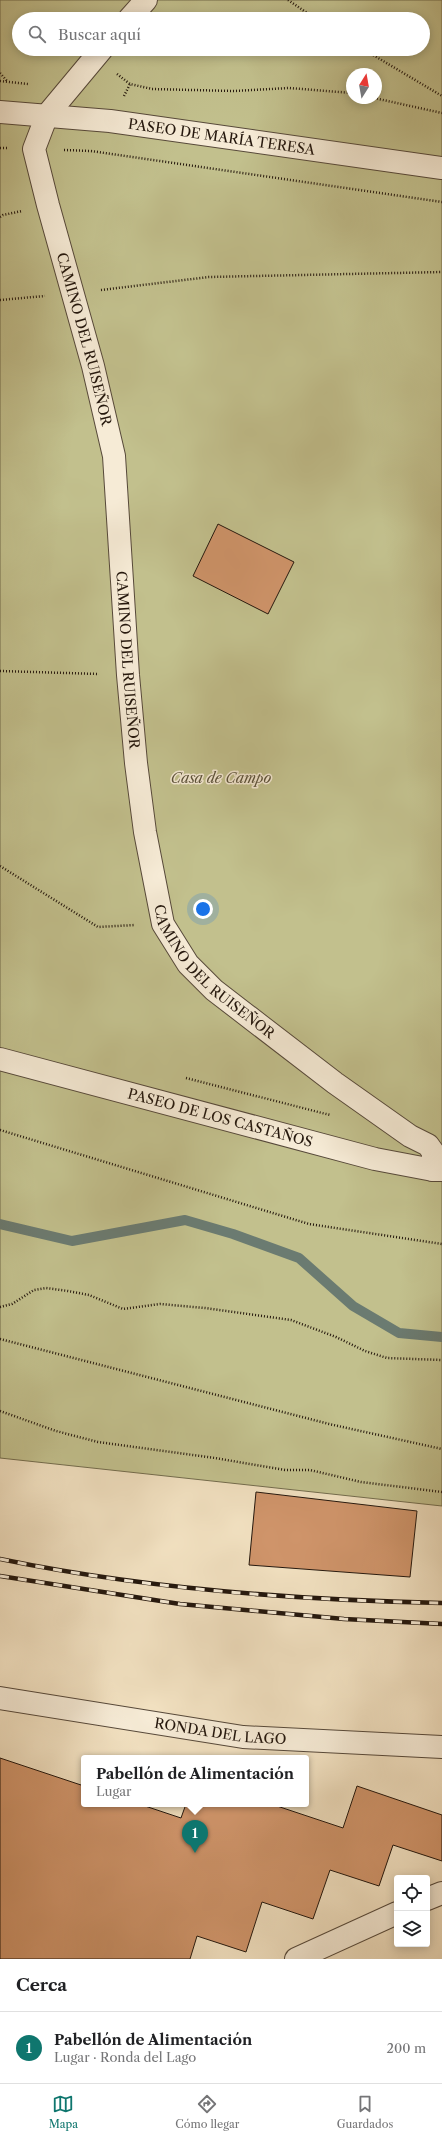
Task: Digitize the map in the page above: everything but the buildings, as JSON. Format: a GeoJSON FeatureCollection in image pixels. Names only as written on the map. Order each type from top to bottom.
{"type":"FeatureCollection","features":[{"type":"Feature","properties":{"kind":"street"},"geometry":{"type":"LineString","coordinates":[[135,12],[146,0]]}},
{"type":"Feature","properties":{"kind":"street"},"geometry":{"type":"LineString","coordinates":[[34,148],[47,115],[96,56]]}},
{"type":"Feature","properties":{"kind":"street","name":"PASEO DE MARÍA TERESA"},"geometry":{"type":"LineString","coordinates":[[0,112],[110,121],[442,168]]}},
{"type":"Feature","properties":{"kind":"street","name":"CAMINO DEL RUISEÑOR"},"geometry":{"type":"LineString","coordinates":[[34,148],[72,294],[93,366],[114,456],[128,675],[145,832],[163,924],[188,964],[214,990],[335,1083],[410,1136],[428,1145],[434,1152],[438,1170]]}},
{"type":"Feature","properties":{"kind":"street","name":"PASEO DE LOS CASTAÑOS"},"geometry":{"type":"LineString","coordinates":[[0,1059],[375,1159],[438,1170]]}},
{"type":"Feature","properties":{"kind":"street","name":"RONDA DEL LAGO"},"geometry":{"type":"LineString","coordinates":[[0,1698],[243,1737],[442,1747]]}},
{"type":"Feature","properties":{"kind":"street"},"geometry":{"type":"LineString","coordinates":[[430,1899],[442,1893]]}},
{"type":"Feature","properties":{"kind":"street"},"geometry":{"type":"LineString","coordinates":[[296,1959],[394,1914]]}},
{"type":"Feature","properties":{"kind":"path"},"geometry":{"type":"LineString","coordinates":[[288,0],[306,12]]}},
{"type":"Feature","properties":{"kind":"path"},"geometry":{"type":"LineString","coordinates":[[101,56],[130,84],[152,89],[234,91],[289,88],[346,93]]}},
{"type":"Feature","properties":{"kind":"path"},"geometry":{"type":"LineString","coordinates":[[375,56],[442,96]]}},
{"type":"Feature","properties":{"kind":"path"},"geometry":{"type":"LineString","coordinates":[[0,73],[7,81]]}},
{"type":"Feature","properties":{"kind":"path"},"geometry":{"type":"LineString","coordinates":[[382,100],[442,113]]}},
{"type":"Feature","properties":{"kind":"path"},"geometry":{"type":"LineString","coordinates":[[34,148],[91,151],[442,202]]}},
{"type":"Feature","properties":{"kind":"path"},"geometry":{"type":"LineString","coordinates":[[0,300],[72,294],[209,278],[442,272]]}},
{"type":"Feature","properties":{"kind":"path"},"geometry":{"type":"LineString","coordinates":[[0,671],[128,675]]}},
{"type":"Feature","properties":{"kind":"path"},"geometry":{"type":"LineString","coordinates":[[0,866],[98,927],[163,924]]}},
{"type":"Feature","properties":{"kind":"path"},"geometry":{"type":"LineString","coordinates":[[182,1076],[334,1116]]}},
{"type":"Feature","properties":{"kind":"path"},"geometry":{"type":"LineString","coordinates":[[0,1130],[309,1224],[442,1244]]}},
{"type":"Feature","properties":{"kind":"path"},"geometry":{"type":"LineString","coordinates":[[0,1307],[12,1304],[34,1290],[46,1288],[68,1290],[89,1294],[123,1309],[160,1304],[206,1308],[291,1320],[336,1337],[365,1351],[387,1358],[442,1360]]}},
{"type":"Feature","properties":{"kind":"path"},"geometry":{"type":"LineString","coordinates":[[0,1339],[329,1424],[442,1449]]}},
{"type":"Feature","properties":{"kind":"path"},"geometry":{"type":"LineString","coordinates":[[0,1411],[56,1431],[98,1442],[215,1458],[285,1470],[310,1470],[361,1482],[442,1492]]}},
{"type":"Feature","properties":{"kind":"green space","name":"Casa de Campo"},"geometry":{"type":"Polygon","coordinates":[[[0,0],[442,0],[442,1506],[0,1458],[0,0]]]}},
{"type":"Feature","properties":{"kind":"waterway"},"geometry":{"type":"LineString","coordinates":[[0,1224],[72,1241],[185,1220],[233,1234],[299,1258],[353,1306],[399,1333],[442,1337]]}},
{"type":"Feature","properties":{"kind":"railway"},"geometry":{"type":"LineString","coordinates":[[0,1559],[109,1578],[220,1591],[275,1596],[442,1603]]}},
{"type":"Feature","properties":{"kind":"railway"},"geometry":{"type":"LineString","coordinates":[[0,1576],[180,1604],[344,1619],[442,1624]]}},
{"type":"Feature","properties":{"kind":"place","name":"Pabellón de Alimentación"},"geometry":{"type":"Point","coordinates":[195,1853]}}]}
